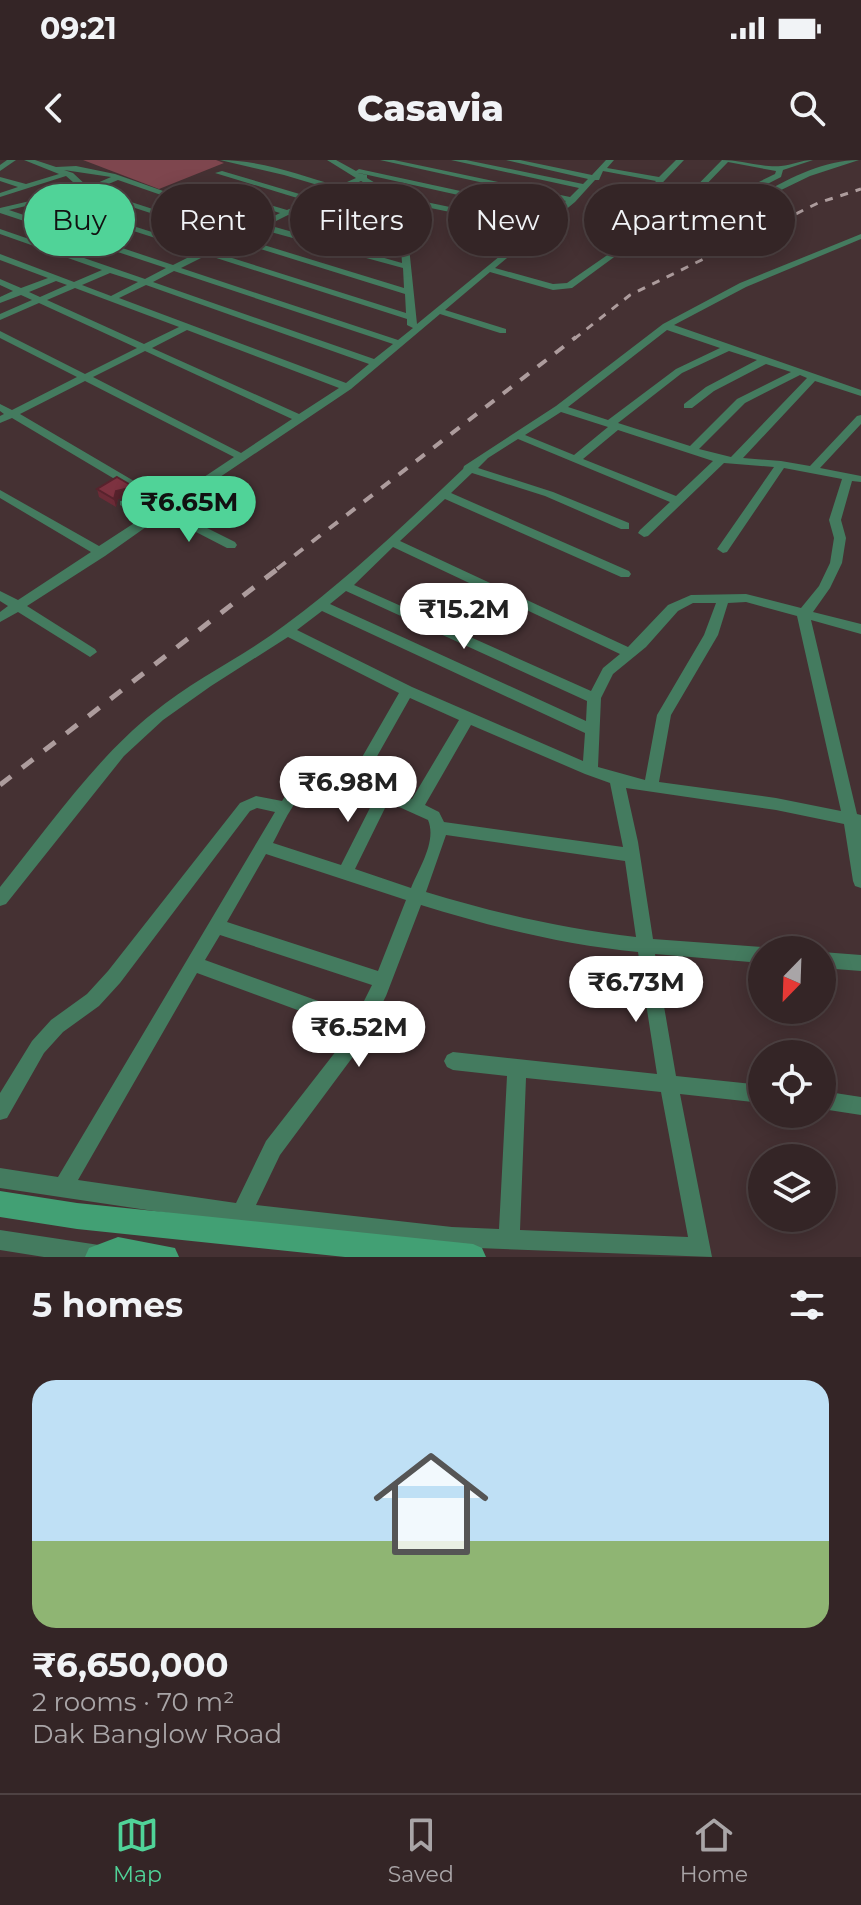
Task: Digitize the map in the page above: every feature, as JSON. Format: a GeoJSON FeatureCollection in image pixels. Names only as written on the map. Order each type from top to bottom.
{"type":"FeatureCollection","features":[{"type":"Feature","properties":{"kind":"main road"},"geometry":{"type":"LineString","coordinates":[[0,1204],[77,1216],[459,1257]]}},
{"type":"Feature","properties":{"kind":"main road"},"geometry":{"type":"LineString","coordinates":[[99,1256],[118,1250],[166,1257]]}},
{"type":"Feature","properties":{"kind":"street"},"geometry":{"type":"LineString","coordinates":[[0,161],[11,160]]}},
{"type":"Feature","properties":{"kind":"street"},"geometry":{"type":"LineString","coordinates":[[0,169],[11,160]]}},
{"type":"Feature","properties":{"kind":"street"},"geometry":{"type":"LineString","coordinates":[[28,160],[66,174],[82,184]]}},
{"type":"Feature","properties":{"kind":"street"},"geometry":{"type":"LineString","coordinates":[[224,160],[244,161],[321,184]]}},
{"type":"Feature","properties":{"kind":"street"},"geometry":{"type":"LineString","coordinates":[[331,160],[374,184]]}},
{"type":"Feature","properties":{"kind":"street"},"geometry":{"type":"LineString","coordinates":[[384,160],[572,200]]}},
{"type":"Feature","properties":{"kind":"street"},"geometry":{"type":"LineString","coordinates":[[455,160],[584,187]]}},
{"type":"Feature","properties":{"kind":"street"},"geometry":{"type":"LineString","coordinates":[[510,160],[604,166],[661,180]]}},
{"type":"Feature","properties":{"kind":"street"},"geometry":{"type":"LineString","coordinates":[[657,184],[680,160]]}},
{"type":"Feature","properties":{"kind":"street"},"geometry":{"type":"LineString","coordinates":[[704,184],[726,160],[780,169],[811,160],[831,167]]}},
{"type":"Feature","properties":{"kind":"street"},"geometry":{"type":"LineString","coordinates":[[788,184],[807,174],[855,160]]}},
{"type":"Feature","properties":{"kind":"street"},"geometry":{"type":"LineString","coordinates":[[194,184],[244,161]]}},
{"type":"Feature","properties":{"kind":"street"},"geometry":{"type":"LineString","coordinates":[[589,184],[604,166]]}},
{"type":"Feature","properties":{"kind":"street"},"geometry":{"type":"LineString","coordinates":[[51,168],[91,168],[151,190]]}},
{"type":"Feature","properties":{"kind":"street"},"geometry":{"type":"LineString","coordinates":[[347,168],[448,190]]}},
{"type":"Feature","properties":{"kind":"street"},"geometry":{"type":"LineString","coordinates":[[762,184],[778,175],[780,169]]}},
{"type":"Feature","properties":{"kind":"street"},"geometry":{"type":"LineString","coordinates":[[219,173],[257,184]]}},
{"type":"Feature","properties":{"kind":"street"},"geometry":{"type":"LineString","coordinates":[[39,184],[66,174]]}},
{"type":"Feature","properties":{"kind":"street"},"geometry":{"type":"LineString","coordinates":[[349,184],[364,177]]}},
{"type":"Feature","properties":{"kind":"street"},"geometry":{"type":"LineString","coordinates":[[101,184],[115,178]]}},
{"type":"Feature","properties":{"kind":"street"},"geometry":{"type":"LineString","coordinates":[[3,181],[24,187]]}},
{"type":"Feature","properties":{"kind":"street"},"geometry":{"type":"LineString","coordinates":[[0,195],[24,189]]}},
{"type":"Feature","properties":{"kind":"street"},"geometry":{"type":"LineString","coordinates":[[568,203],[584,189]]}},
{"type":"Feature","properties":{"kind":"street"},"geometry":{"type":"LineString","coordinates":[[0,210],[24,204]]}},
{"type":"Feature","properties":{"kind":"street"},"geometry":{"type":"LineString","coordinates":[[274,208],[290,212]]}},
{"type":"Feature","properties":{"kind":"street"},"geometry":{"type":"LineString","coordinates":[[0,210],[24,218]]}},
{"type":"Feature","properties":{"kind":"street"},"geometry":{"type":"LineString","coordinates":[[274,219],[290,212]]}},
{"type":"Feature","properties":{"kind":"street"},"geometry":{"type":"LineString","coordinates":[[135,235],[151,228]]}},
{"type":"Feature","properties":{"kind":"street"},"geometry":{"type":"LineString","coordinates":[[135,230],[151,235]]}},
{"type":"Feature","properties":{"kind":"street"},"geometry":{"type":"LineString","coordinates":[[0,231],[375,363]]}},
{"type":"Feature","properties":{"kind":"street"},"geometry":{"type":"LineString","coordinates":[[0,899],[119,752],[158,716],[287,631],[345,586],[468,468],[560,408],[666,326],[743,285],[861,236]]}},
{"type":"Feature","properties":{"kind":"street"},"geometry":{"type":"LineString","coordinates":[[274,251],[410,293]]}},
{"type":"Feature","properties":{"kind":"street"},"geometry":{"type":"LineString","coordinates":[[135,254],[401,344]]}},
{"type":"Feature","properties":{"kind":"street"},"geometry":{"type":"LineString","coordinates":[[256,268],[282,254]]}},
{"type":"Feature","properties":{"kind":"street"},"geometry":{"type":"LineString","coordinates":[[111,299],[197,256]]}},
{"type":"Feature","properties":{"kind":"street"},"geometry":{"type":"LineString","coordinates":[[218,256],[410,317]]}},
{"type":"Feature","properties":{"kind":"street"},"geometry":{"type":"LineString","coordinates":[[292,279],[331,256]]}},
{"type":"Feature","properties":{"kind":"street"},"geometry":{"type":"LineString","coordinates":[[368,256],[408,267]]}},
{"type":"Feature","properties":{"kind":"street"},"geometry":{"type":"LineString","coordinates":[[406,256],[413,333]]}},
{"type":"Feature","properties":{"kind":"street"},"geometry":{"type":"LineString","coordinates":[[0,618],[347,387],[502,256]]}},
{"type":"Feature","properties":{"kind":"street"},"geometry":{"type":"LineString","coordinates":[[487,269],[553,287],[569,286],[611,256]]}},
{"type":"Feature","properties":{"kind":"street"},"geometry":{"type":"LineString","coordinates":[[0,257],[347,387]]}},
{"type":"Feature","properties":{"kind":"street"},"geometry":{"type":"LineString","coordinates":[[0,317],[109,270]]}},
{"type":"Feature","properties":{"kind":"street"},"geometry":{"type":"LineString","coordinates":[[0,300],[55,278]]}},
{"type":"Feature","properties":{"kind":"street"},"geometry":{"type":"LineString","coordinates":[[0,282],[301,419]]}},
{"type":"Feature","properties":{"kind":"street"},"geometry":{"type":"LineString","coordinates":[[438,311],[503,331]]}},
{"type":"Feature","properties":{"kind":"street"},"geometry":{"type":"LineString","coordinates":[[666,326],[861,393]]}},
{"type":"Feature","properties":{"kind":"street"},"geometry":{"type":"LineString","coordinates":[[0,420],[186,327]]}},
{"type":"Feature","properties":{"kind":"street"},"geometry":{"type":"LineString","coordinates":[[0,334],[243,458]]}},
{"type":"Feature","properties":{"kind":"street"},"geometry":{"type":"LineString","coordinates":[[575,460],[679,371],[728,348]]}},
{"type":"Feature","properties":{"kind":"street"},"geometry":{"type":"LineString","coordinates":[[688,406],[710,389],[765,360]]}},
{"type":"Feature","properties":{"kind":"street"},"geometry":{"type":"LineString","coordinates":[[691,451],[741,401],[799,372]]}},
{"type":"Feature","properties":{"kind":"street"},"geometry":{"type":"LineString","coordinates":[[644,533],[728,461],[813,377]]}},
{"type":"Feature","properties":{"kind":"street"},"geometry":{"type":"LineString","coordinates":[[0,407],[231,545]]}},
{"type":"Feature","properties":{"kind":"street"},"geometry":{"type":"LineString","coordinates":[[560,408],[728,461],[781,464],[855,478],[835,520],[840,538],[836,563],[824,588],[803,615]]}},
{"type":"Feature","properties":{"kind":"street"},"geometry":{"type":"LineString","coordinates":[[812,470],[861,418]]}},
{"type":"Feature","properties":{"kind":"street"},"geometry":{"type":"LineString","coordinates":[[516,435],[678,501]]}},
{"type":"Feature","properties":{"kind":"street"},"geometry":{"type":"LineString","coordinates":[[723,549],[781,464]]}},
{"type":"Feature","properties":{"kind":"street"},"geometry":{"type":"LineString","coordinates":[[468,468],[542,491],[625,526]]}},
{"type":"Feature","properties":{"kind":"street"},"geometry":{"type":"LineString","coordinates":[[0,493],[101,553]]}},
{"type":"Feature","properties":{"kind":"street"},"geometry":{"type":"LineString","coordinates":[[442,493],[625,574]]}},
{"type":"Feature","properties":{"kind":"street"},"geometry":{"type":"LineString","coordinates":[[124,503],[152,519]]}},
{"type":"Feature","properties":{"kind":"street"},"geometry":{"type":"LineString","coordinates":[[392,542],[629,653]]}},
{"type":"Feature","properties":{"kind":"street"},"geometry":{"type":"LineString","coordinates":[[345,586],[594,698]]}},
{"type":"Feature","properties":{"kind":"street"},"geometry":{"type":"LineString","coordinates":[[0,595],[90,652]]}},
{"type":"Feature","properties":{"kind":"street"},"geometry":{"type":"LineString","coordinates":[[651,786],[664,715],[711,635],[724,597]]}},
{"type":"Feature","properties":{"kind":"street"},"geometry":{"type":"LineString","coordinates":[[590,770],[594,698],[608,671],[673,608],[691,599],[746,598],[861,629]]}},
{"type":"Feature","properties":{"kind":"street"},"geometry":{"type":"LineString","coordinates":[[321,605],[592,730]]}},
{"type":"Feature","properties":{"kind":"street"},"geometry":{"type":"LineString","coordinates":[[803,615],[856,820],[861,881]]}},
{"type":"Feature","properties":{"kind":"street"},"geometry":{"type":"LineString","coordinates":[[287,631],[467,719],[617,779],[856,820]]}},
{"type":"Feature","properties":{"kind":"street"},"geometry":{"type":"LineString","coordinates":[[351,778],[362,770],[407,691]]}},
{"type":"Feature","properties":{"kind":"street"},"geometry":{"type":"LineString","coordinates":[[416,806],[467,719]]}},
{"type":"Feature","properties":{"kind":"street"},"geometry":{"type":"LineString","coordinates":[[62,1188],[285,808],[311,781],[351,778],[434,816],[439,828],[438,840],[383,981],[362,1025],[346,1052],[273,1148],[241,1214]]}},
{"type":"Feature","properties":{"kind":"street"},"geometry":{"type":"LineString","coordinates":[[0,1178],[241,1214],[452,1237],[702,1252],[668,1084],[617,779]]}},
{"type":"Feature","properties":{"kind":"street"},"geometry":{"type":"LineString","coordinates":[[346,872],[385,793]]}},
{"type":"Feature","properties":{"kind":"street"},"geometry":{"type":"LineString","coordinates":[[0,1111],[38,1047],[57,1026],[93,1000],[114,977],[245,807],[256,802],[285,808]]}},
{"type":"Feature","properties":{"kind":"street"},"geometry":{"type":"LineString","coordinates":[[439,828],[632,855]]}},
{"type":"Feature","properties":{"kind":"street"},"geometry":{"type":"LineString","coordinates":[[263,846],[485,916],[555,933],[647,946],[748,954]]}},
{"type":"Feature","properties":{"kind":"street"},"geometry":{"type":"LineString","coordinates":[[216,926],[383,981]]}},
{"type":"Feature","properties":{"kind":"street"},"geometry":{"type":"LineString","coordinates":[[836,961],[861,963]]}},
{"type":"Feature","properties":{"kind":"street"},"geometry":{"type":"LineString","coordinates":[[193,964],[362,1025]]}},
{"type":"Feature","properties":{"kind":"street"},"geometry":{"type":"LineString","coordinates":[[453,1061],[748,1093]]}},
{"type":"Feature","properties":{"kind":"street"},"geometry":{"type":"LineString","coordinates":[[509,1240],[517,1067]]}},
{"type":"Feature","properties":{"kind":"street"},"geometry":{"type":"LineString","coordinates":[[836,1102],[861,1106]]}},
{"type":"Feature","properties":{"kind":"street"},"geometry":{"type":"LineString","coordinates":[[0,1240],[99,1256]]}},
{"type":"Feature","properties":{"kind":"shaded area"},"geometry":{"type":"Polygon","coordinates":[[[83,160],[216,160],[224,163],[172,184],[151,186],[83,160]]]}},
{"type":"Feature","properties":{"kind":"building"},"geometry":{"type":"Polygon","coordinates":[[[117,477],[134,487],[116,491],[114,499],[97,489],[117,477]]]}},
{"type":"Feature","properties":{"kind":"railway"},"geometry":{"type":"LineString","coordinates":[[574,339],[630,295],[818,203],[861,189]]}},
{"type":"Feature","properties":{"kind":"railway"},"geometry":{"type":"LineString","coordinates":[[277,569],[576,337]]}},
{"type":"Feature","properties":{"kind":"railway"},"geometry":{"type":"LineString","coordinates":[[0,785],[280,567]]}}]}
